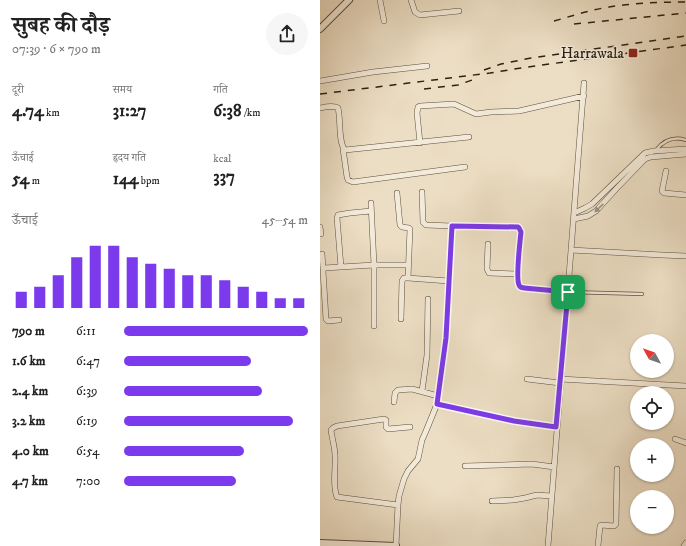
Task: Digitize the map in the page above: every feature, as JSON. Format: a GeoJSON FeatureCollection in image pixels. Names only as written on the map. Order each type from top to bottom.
{"type":"FeatureCollection","features":[{"type":"Feature","properties":{"kind":"street"},"geometry":{"type":"LineString","coordinates":[[380,0],[384,21]]}},
{"type":"Feature","properties":{"kind":"street"},"geometry":{"type":"LineString","coordinates":[[411,0],[415,12],[420,15],[460,11]]}},
{"type":"Feature","properties":{"kind":"street"},"geometry":{"type":"LineString","coordinates":[[320,29],[345,1]]}},
{"type":"Feature","properties":{"kind":"street"},"geometry":{"type":"LineString","coordinates":[[320,81],[373,72],[427,66]]}},
{"type":"Feature","properties":{"kind":"street"},"geometry":{"type":"LineString","coordinates":[[548,546],[556,427],[584,83]]}},
{"type":"Feature","properties":{"kind":"street"},"geometry":{"type":"LineString","coordinates":[[420,143],[417,113],[418,107],[420,106],[454,104],[476,114],[519,111],[584,96]]}},
{"type":"Feature","properties":{"kind":"street"},"geometry":{"type":"LineString","coordinates":[[320,108],[333,106],[338,108],[347,177],[348,180],[352,182],[465,167]]}},
{"type":"Feature","properties":{"kind":"street"},"geometry":{"type":"LineString","coordinates":[[343,149],[348,150],[469,138]]}},
{"type":"Feature","properties":{"kind":"street"},"geometry":{"type":"LineString","coordinates":[[574,212],[589,206],[596,201],[646,156],[654,152],[686,149]]}},
{"type":"Feature","properties":{"kind":"street"},"geometry":{"type":"LineString","coordinates":[[574,219],[588,216],[596,211],[646,156],[686,154]]}},
{"type":"Feature","properties":{"kind":"street"},"geometry":{"type":"LineString","coordinates":[[666,171],[662,190],[664,193],[686,194]]}},
{"type":"Feature","properties":{"kind":"street"},"geometry":{"type":"LineString","coordinates":[[422,192],[424,224],[452,226],[515,226],[519,228],[521,232],[518,274],[518,283],[521,287],[568,292]]}},
{"type":"Feature","properties":{"kind":"street"},"geometry":{"type":"LineString","coordinates":[[397,193],[400,225],[402,227],[409,228],[410,230],[408,278]]}},
{"type":"Feature","properties":{"kind":"street"},"geometry":{"type":"LineString","coordinates":[[371,203],[374,265],[374,326]]}},
{"type":"Feature","properties":{"kind":"street"},"geometry":{"type":"LineString","coordinates":[[341,267],[338,215],[371,211]]}},
{"type":"Feature","properties":{"kind":"street"},"geometry":{"type":"LineString","coordinates":[[320,543],[396,546],[399,496],[408,471],[418,459],[422,440],[437,404],[446,338],[452,226]]}},
{"type":"Feature","properties":{"kind":"street"},"geometry":{"type":"LineString","coordinates":[[320,227],[321,234]]}},
{"type":"Feature","properties":{"kind":"street"},"geometry":{"type":"LineString","coordinates":[[488,244],[487,269],[489,273],[518,274]]}},
{"type":"Feature","properties":{"kind":"street"},"geometry":{"type":"LineString","coordinates":[[571,250],[686,256]]}},
{"type":"Feature","properties":{"kind":"street"},"geometry":{"type":"LineString","coordinates":[[322,254],[326,319],[328,322],[339,320]]}},
{"type":"Feature","properties":{"kind":"street"},"geometry":{"type":"LineString","coordinates":[[323,269],[374,265],[408,265]]}},
{"type":"Feature","properties":{"kind":"street"},"geometry":{"type":"LineString","coordinates":[[401,320],[402,281],[404,278],[449,281]]}},
{"type":"Feature","properties":{"kind":"street"},"geometry":{"type":"LineString","coordinates":[[422,391],[427,355],[428,299]]}},
{"type":"Feature","properties":{"kind":"street"},"geometry":{"type":"LineString","coordinates":[[527,379],[686,386]]}},
{"type":"Feature","properties":{"kind":"street"},"geometry":{"type":"LineString","coordinates":[[394,402],[395,393],[398,390],[412,389],[438,396]]}},
{"type":"Feature","properties":{"kind":"street"},"geometry":{"type":"LineString","coordinates":[[437,404],[514,421],[556,427]]}},
{"type":"Feature","properties":{"kind":"street"},"geometry":{"type":"LineString","coordinates":[[398,505],[337,497],[335,486],[335,456],[331,430],[337,426],[384,419],[386,420],[386,428],[388,429],[410,428]]}},
{"type":"Feature","properties":{"kind":"street"},"geometry":{"type":"LineString","coordinates":[[675,439],[686,443]]}},
{"type":"Feature","properties":{"kind":"street"},"geometry":{"type":"LineString","coordinates":[[465,466],[532,464],[554,467]]}},
{"type":"Feature","properties":{"kind":"street"},"geometry":{"type":"LineString","coordinates":[[598,546],[600,526],[614,526],[616,524],[617,469]]}},
{"type":"Feature","properties":{"kind":"street"},"geometry":{"type":"LineString","coordinates":[[492,501],[513,500],[537,495],[551,496]]}},
{"type":"Feature","properties":{"kind":"lane"},"geometry":{"type":"LineString","coordinates":[[654,152],[661,144],[670,139],[678,138],[686,140]]}},
{"type":"Feature","properties":{"kind":"lane"},"geometry":{"type":"LineString","coordinates":[[568,292],[642,294]]}},
{"type":"Feature","properties":{"kind":"railway"},"geometry":{"type":"LineString","coordinates":[[554,21],[595,10],[618,6],[647,3],[686,2]]}},
{"type":"Feature","properties":{"kind":"railway"},"geometry":{"type":"LineString","coordinates":[[574,24],[686,13]]}},
{"type":"Feature","properties":{"kind":"railway"},"geometry":{"type":"LineString","coordinates":[[484,70],[501,64],[531,58],[686,36]]}},
{"type":"Feature","properties":{"kind":"railway"},"geometry":{"type":"LineString","coordinates":[[320,94],[490,73],[686,45]]}},
{"type":"Feature","properties":{"kind":"railway"},"geometry":{"type":"LineString","coordinates":[[424,89],[458,85],[475,79]]}},
{"type":"Feature","properties":{"kind":"place","name":"Harrawala"},"geometry":{"type":"Point","coordinates":[633,53]}},
{"type":"Feature","properties":{"kind":"route"},"geometry":{"type":"LineString","coordinates":[[452,226],[518,227],[521,232],[518,277],[519,285],[524,288],[568,292],[556,427],[514,421],[437,404],[446,338],[452,226]]}}]}
